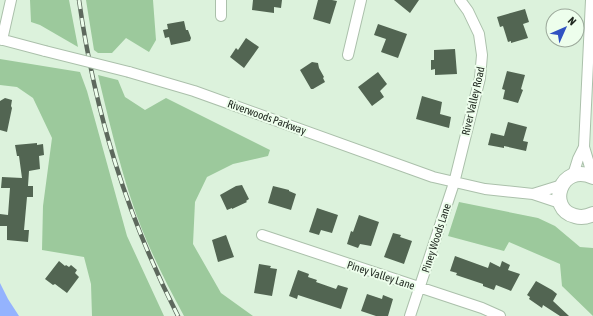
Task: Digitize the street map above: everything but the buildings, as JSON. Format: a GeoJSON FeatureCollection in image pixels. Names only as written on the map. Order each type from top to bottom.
{"type":"FeatureCollection","features":[{"type":"Feature","properties":{"kind":"street"},"geometry":{"type":"LineString","coordinates":[[1,39],[11,0]]}},
{"type":"Feature","properties":{"kind":"street"},"geometry":{"type":"LineString","coordinates":[[221,0],[221,16]]}},
{"type":"Feature","properties":{"kind":"street"},"geometry":{"type":"LineString","coordinates":[[348,55],[361,0]]}},
{"type":"Feature","properties":{"kind":"street","name":"River Valley Road"},"geometry":{"type":"LineString","coordinates":[[454,183],[482,65],[479,34],[468,11],[460,0]]}},
{"type":"Feature","properties":{"kind":"street"},"geometry":{"type":"LineString","coordinates":[[591,0],[584,147],[593,177]]}},
{"type":"Feature","properties":{"kind":"street","name":"Riverwoods Parkway"},"geometry":{"type":"LineString","coordinates":[[1,39],[129,72],[194,92],[392,163],[454,183],[485,189],[533,194],[560,203]]}},
{"type":"Feature","properties":{"kind":"street"},"geometry":{"type":"LineString","coordinates":[[573,175],[584,147]]}},
{"type":"Feature","properties":{"kind":"street"},"geometry":{"type":"LineString","coordinates":[[593,177],[587,174],[573,175],[562,184],[559,194],[560,203],[565,210],[572,215],[580,217],[593,214]]}},
{"type":"Feature","properties":{"kind":"street","name":"Piney Woods Lane"},"geometry":{"type":"LineString","coordinates":[[410,316],[454,183]]}},
{"type":"Feature","properties":{"kind":"street","name":"Riverwoods Parkway"},"geometry":{"type":"LineString","coordinates":[[533,194],[562,184]]}},
{"type":"Feature","properties":{"kind":"street","name":"Piney Valley Lane"},"geometry":{"type":"LineString","coordinates":[[262,235],[482,308],[500,316]]}},
{"type":"Feature","properties":{"kind":"green space"},"geometry":{"type":"Polygon","coordinates":[[[30,0],[69,0],[78,47],[40,25],[31,22],[30,0]]]}},
{"type":"Feature","properties":{"kind":"green space"},"geometry":{"type":"Polygon","coordinates":[[[86,0],[153,0],[156,40],[149,52],[126,38],[112,53],[98,53],[94,50],[86,0]]]}},
{"type":"Feature","properties":{"kind":"green space"},"geometry":{"type":"Polygon","coordinates":[[[0,59],[80,72],[87,91],[127,236],[164,316],[92,316],[91,284],[84,257],[42,250],[43,206],[52,138],[33,98],[17,87],[0,85],[0,59]]]}},
{"type":"Feature","properties":{"kind":"green space"},"geometry":{"type":"Polygon","coordinates":[[[98,75],[118,80],[125,97],[145,110],[166,98],[270,150],[268,156],[233,164],[207,177],[195,202],[193,244],[221,293],[253,316],[184,316],[155,259],[136,214],[117,153],[98,75]]]}},
{"type":"Feature","properties":{"kind":"green space"},"geometry":{"type":"Polygon","coordinates":[[[459,202],[538,218],[555,226],[580,247],[593,248],[593,316],[562,286],[560,264],[509,242],[504,251],[448,236],[459,202]]]}},
{"type":"Feature","properties":{"kind":"water"},"geometry":{"type":"Polygon","coordinates":[[[0,283],[8,299],[19,316],[0,316],[0,283]]]}},
{"type":"Feature","properties":{"kind":"railway"},"geometry":{"type":"LineString","coordinates":[[79,0],[94,83],[115,162],[143,239],[159,278],[178,316]]}}]}
